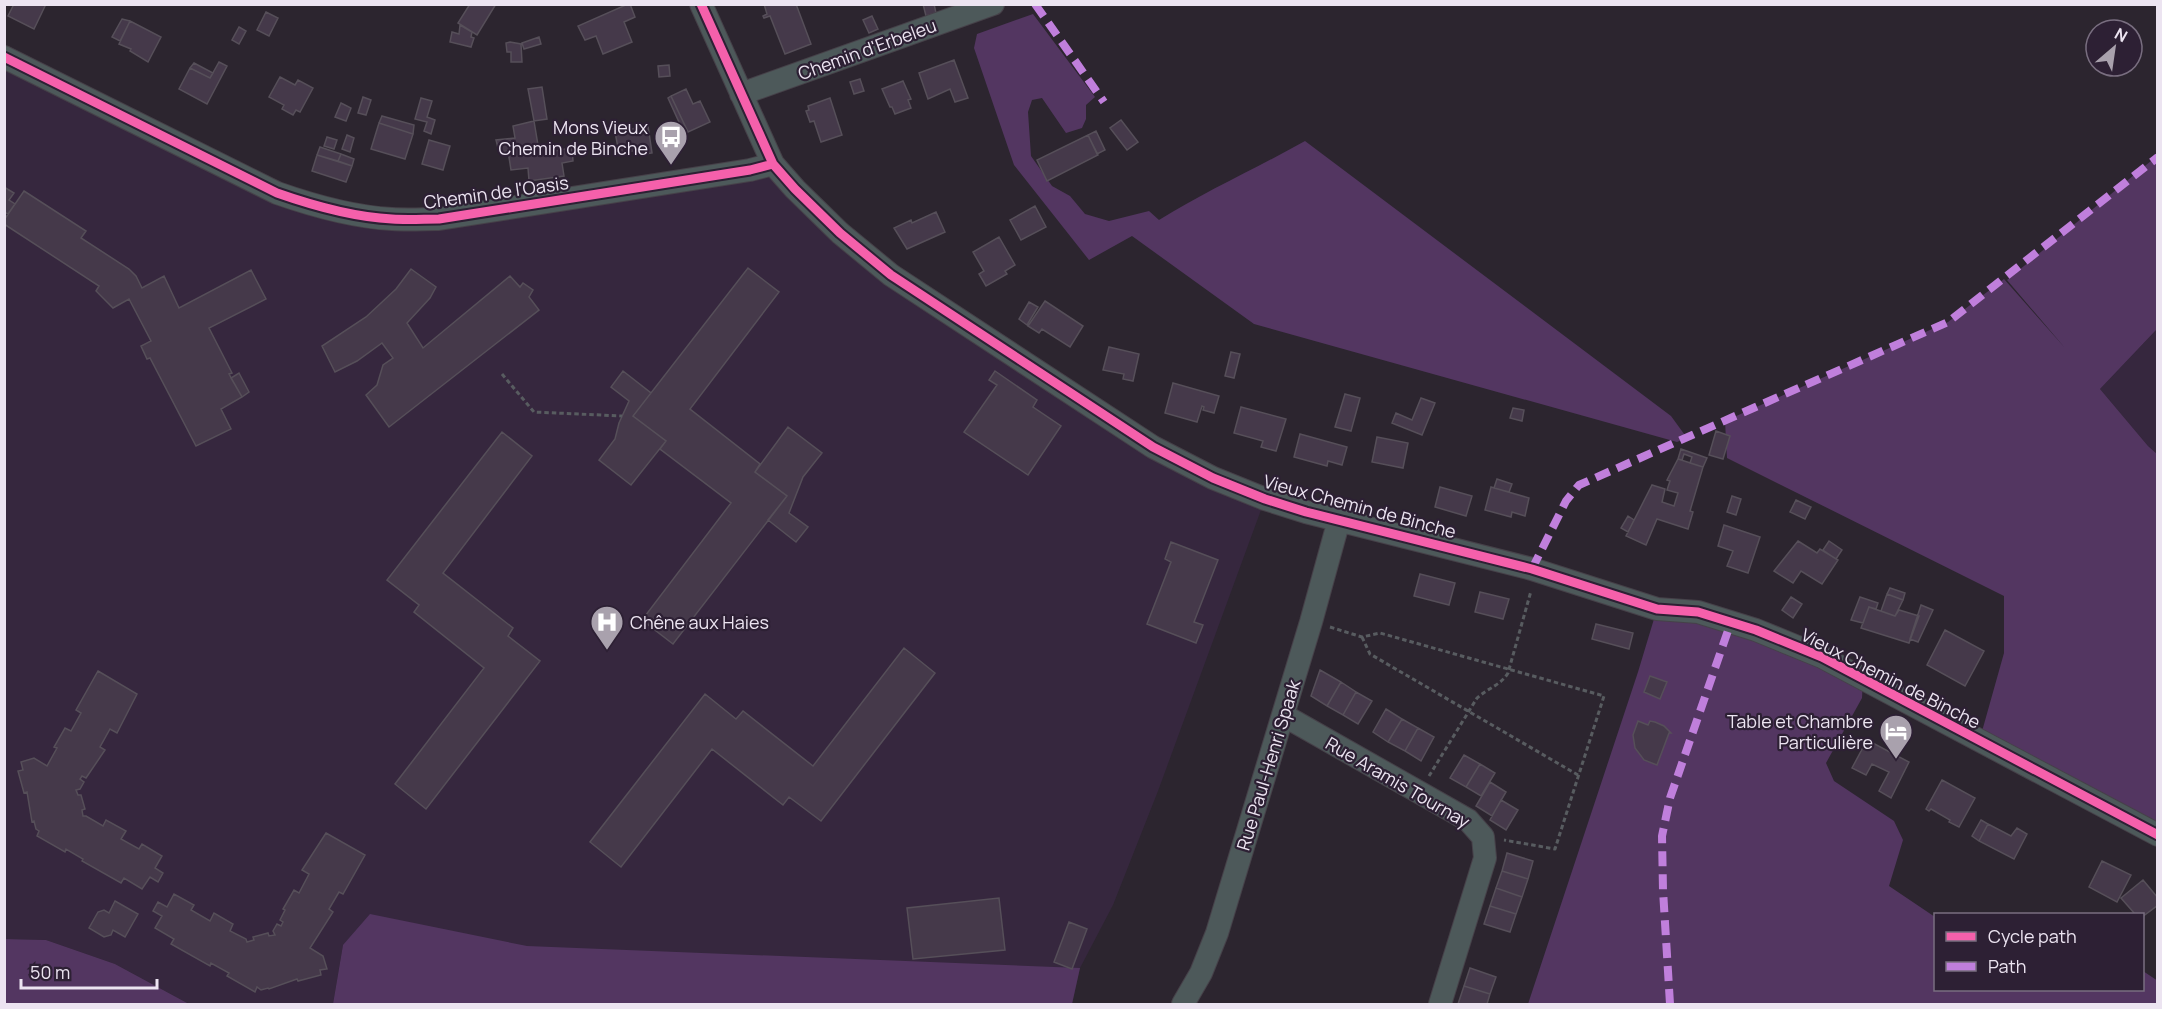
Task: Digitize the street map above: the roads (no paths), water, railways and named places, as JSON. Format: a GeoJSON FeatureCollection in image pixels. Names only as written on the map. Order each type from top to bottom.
{"type":"FeatureCollection","features":[{"type":"Feature","properties":{"kind":"street","name":"Vieux Chemin de Binche"},"geometry":{"type":"LineString","coordinates":[[701,4],[773,164],[795,189],[840,233],[891,275],[1153,447],[1213,478],[1264,499],[1532,569],[1657,609],[1698,612],[1756,630],[1821,657],[2157,835]]}},
{"type":"Feature","properties":{"kind":"street","name":"Chemin d'Erbeleu"},"geometry":{"type":"LineString","coordinates":[[741,94],[993,4]]}},
{"type":"Feature","properties":{"kind":"street","name":"Chemin de l'Oasis"},"geometry":{"type":"LineString","coordinates":[[4,57],[277,193],[312,206],[345,213],[391,219],[439,219],[750,170],[773,164]]}},
{"type":"Feature","properties":{"kind":"street","name":"Rue Paul-Henri Spaak"},"geometry":{"type":"LineString","coordinates":[[1184,1005],[1201,973],[1217,933],[1311,622],[1339,520]]}},
{"type":"Feature","properties":{"kind":"street","name":"Rue Aramis Tournay"},"geometry":{"type":"LineString","coordinates":[[1283,715],[1468,820],[1483,837],[1485,858],[1440,1005]]}},
{"type":"Feature","properties":{"kind":"place","name":"Mons Vieux Chemin de Binche"},"geometry":{"type":"Point","coordinates":[671,166]}},
{"type":"Feature","properties":{"kind":"place","name":"Chêne aux Haies"},"geometry":{"type":"Point","coordinates":[607,651]}},
{"type":"Feature","properties":{"kind":"place","name":"Table et Chambre Particulière"},"geometry":{"type":"Point","coordinates":[1896,760]}}]}
